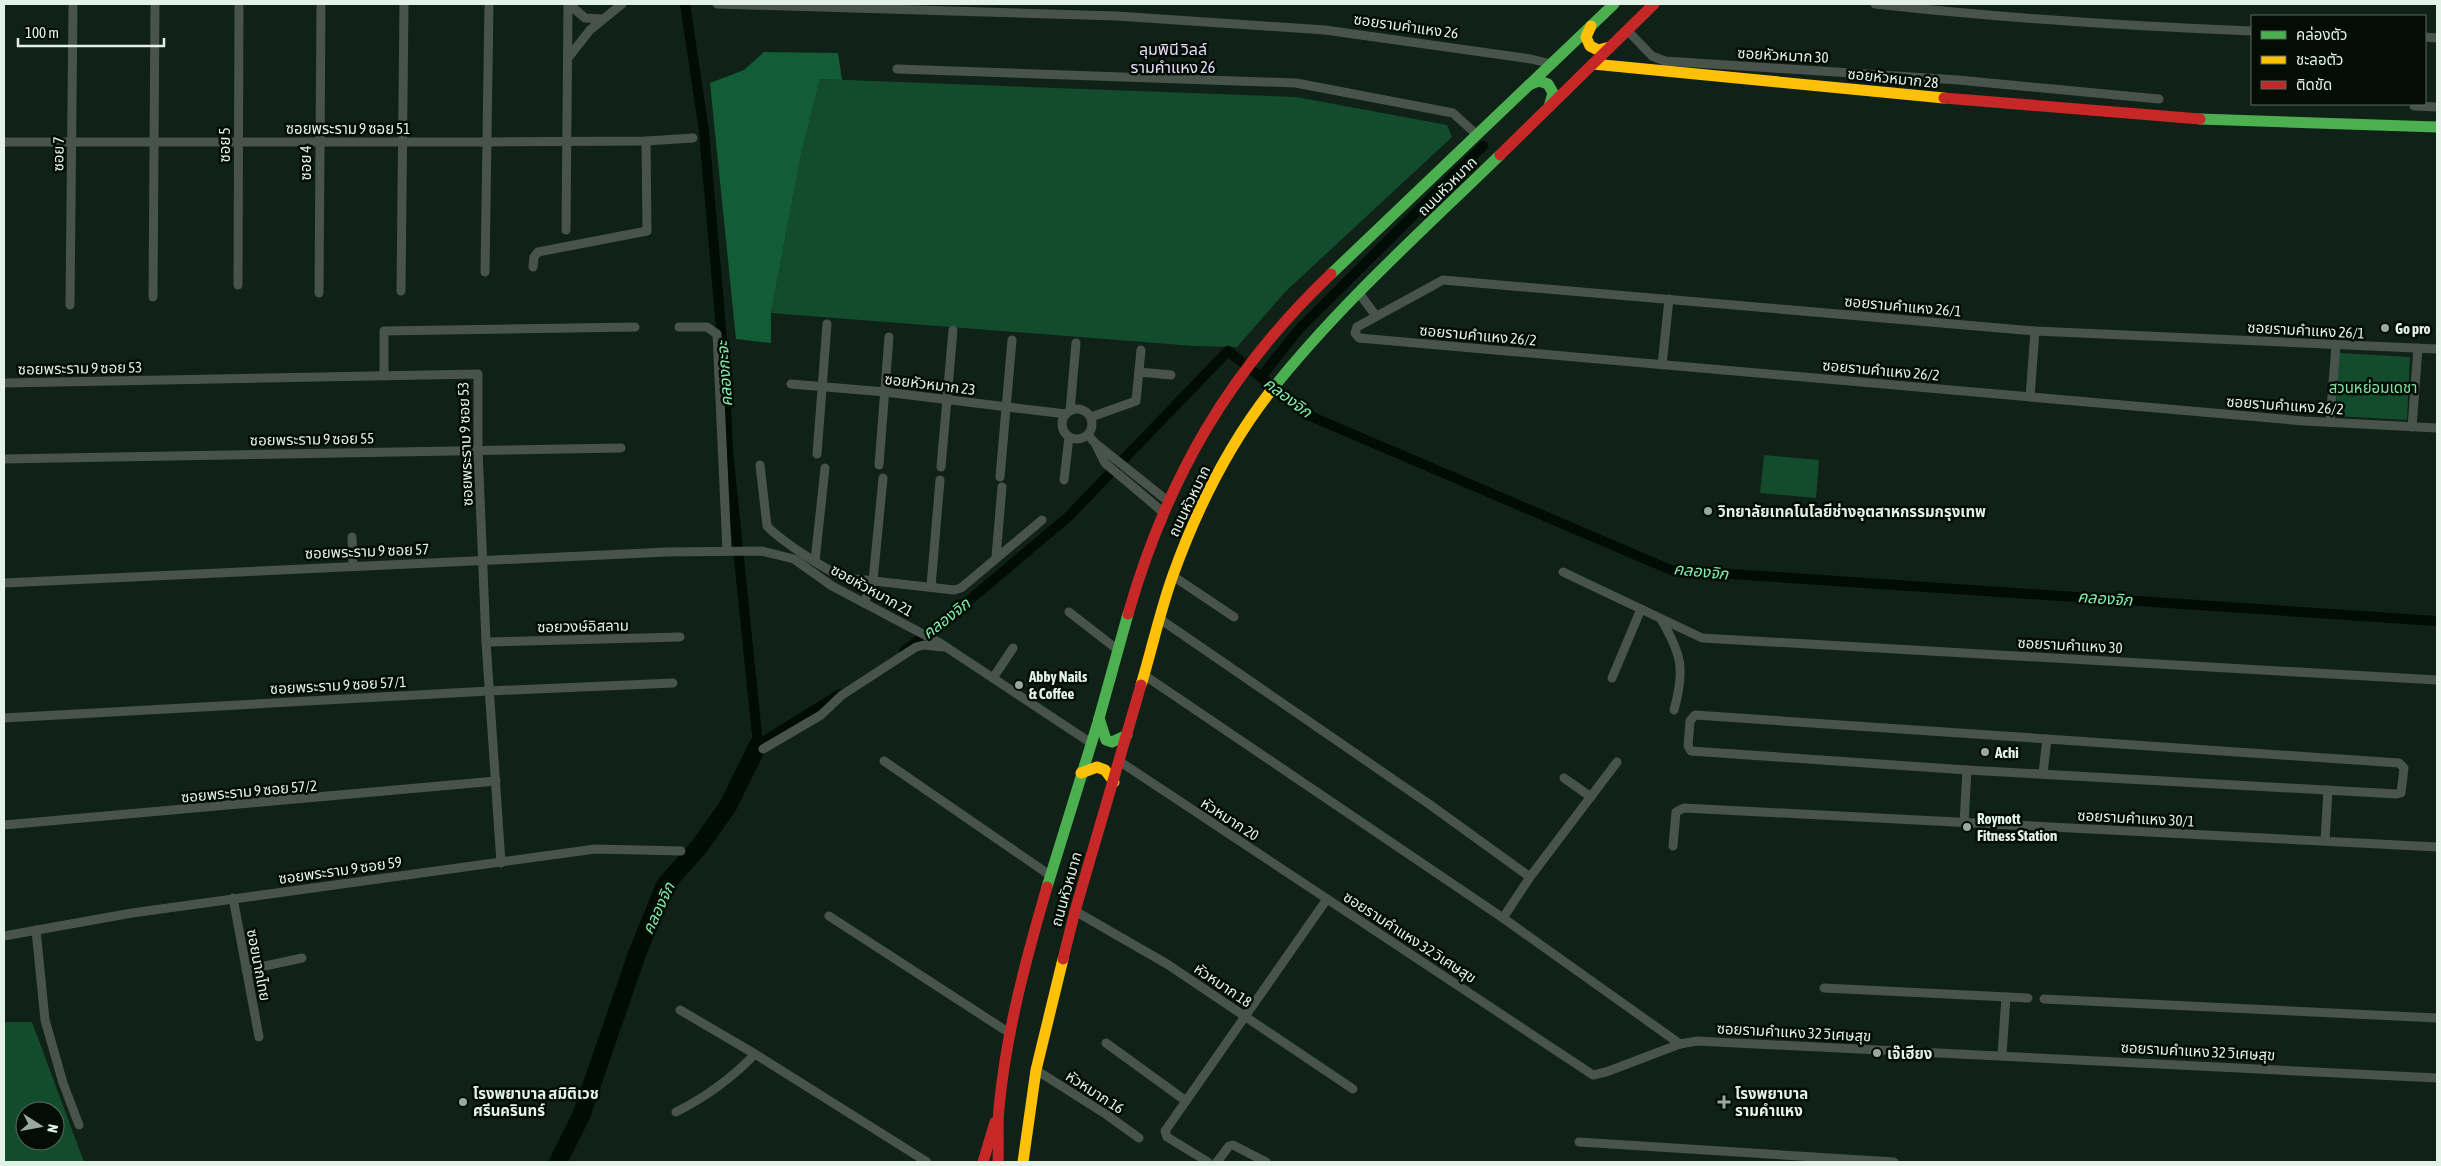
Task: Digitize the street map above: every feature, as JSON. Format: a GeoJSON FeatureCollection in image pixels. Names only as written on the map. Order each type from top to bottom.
{"type":"FeatureCollection","features":[{"type":"Feature","properties":{"kind":"main road","name":"ถนนหัวหมาก"},"geometry":{"type":"LineString","coordinates":[[998,1162],[999,1108],[1011,1034],[1022,979],[1051,876],[1135,591],[1164,513],[1210,423],[1232,387],[1276,331],[1305,299],[1614,4]]}},
{"type":"Feature","properties":{"kind":"main road","name":"ถนนหัวหมาก"},"geometry":{"type":"LineString","coordinates":[[1024,1162],[1036,1070],[1075,911],[1173,576],[1206,496],[1259,406],[1306,349],[1360,293],[1654,4]]}},
{"type":"Feature","properties":{"kind":"main road"},"geometry":{"type":"LineString","coordinates":[[1591,26],[1586,37],[1590,46],[1598,50],[1610,47]]}},
{"type":"Feature","properties":{"kind":"main road","name":"ซอยหัวหมาก 28"},"geometry":{"type":"LineString","coordinates":[[1593,64],[1923,96],[2191,119],[2437,127]]}},
{"type":"Feature","properties":{"kind":"main road"},"geometry":{"type":"LineString","coordinates":[[1528,85],[1539,81],[1548,84],[1553,93],[1549,107]]}},
{"type":"Feature","properties":{"kind":"main road"},"geometry":{"type":"LineString","coordinates":[[1099,718],[1106,740],[1112,742],[1127,735]]}},
{"type":"Feature","properties":{"kind":"main road"},"geometry":{"type":"LineString","coordinates":[[1081,773],[1098,767],[1105,770],[1114,782]]}},
{"type":"Feature","properties":{"kind":"main road"},"geometry":{"type":"LineString","coordinates":[[983,1162],[999,1108]]}},
{"type":"Feature","properties":{"kind":"street","name":"ซอย 7"},"geometry":{"type":"LineString","coordinates":[[70,305],[73,4]]}},
{"type":"Feature","properties":{"kind":"street"},"geometry":{"type":"LineString","coordinates":[[153,297],[155,4]]}},
{"type":"Feature","properties":{"kind":"street","name":"ซอย 5"},"geometry":{"type":"LineString","coordinates":[[238,286],[239,4]]}},
{"type":"Feature","properties":{"kind":"street","name":"ซอย 4"},"geometry":{"type":"LineString","coordinates":[[319,293],[318,142],[321,4]]}},
{"type":"Feature","properties":{"kind":"street"},"geometry":{"type":"LineString","coordinates":[[401,291],[404,4]]}},
{"type":"Feature","properties":{"kind":"street"},"geometry":{"type":"LineString","coordinates":[[485,272],[489,4]]}},
{"type":"Feature","properties":{"kind":"street"},"geometry":{"type":"LineString","coordinates":[[568,4],[585,18],[601,19]]}},
{"type":"Feature","properties":{"kind":"street"},"geometry":{"type":"LineString","coordinates":[[566,230],[568,4]]}},
{"type":"Feature","properties":{"kind":"street"},"geometry":{"type":"LineString","coordinates":[[568,58],[601,19],[622,4]]}},
{"type":"Feature","properties":{"kind":"street","name":"ซอยรามคำแหง 26"},"geometry":{"type":"LineString","coordinates":[[717,4],[1117,16],[1325,30],[1523,58],[1551,64]]}},
{"type":"Feature","properties":{"kind":"street"},"geometry":{"type":"LineString","coordinates":[[1875,4],[2133,26],[2251,31]]}},
{"type":"Feature","properties":{"kind":"street","name":"ซอยหัวหมาก 30"},"geometry":{"type":"LineString","coordinates":[[1627,30],[1652,56],[1665,60],[1958,80],[2159,99]]}},
{"type":"Feature","properties":{"kind":"street"},"geometry":{"type":"LineString","coordinates":[[897,70],[1296,83],[1453,112],[1476,134]]}},
{"type":"Feature","properties":{"kind":"street"},"geometry":{"type":"LineString","coordinates":[[2414,106],[2437,107]]}},
{"type":"Feature","properties":{"kind":"street","name":"ซอยพระราม 9 ซอย 51"},"geometry":{"type":"LineString","coordinates":[[4,142],[486,142],[646,141],[693,138]]}},
{"type":"Feature","properties":{"kind":"street"},"geometry":{"type":"LineString","coordinates":[[533,267],[534,257],[538,252],[647,231],[646,141]]}},
{"type":"Feature","properties":{"kind":"street","name":"ซอยรามคำแหง 26/1"},"geometry":{"type":"LineString","coordinates":[[1376,316],[1443,280],[2035,331],[2437,349]]}},
{"type":"Feature","properties":{"kind":"street"},"geometry":{"type":"LineString","coordinates":[[1360,293],[1376,316]]}},
{"type":"Feature","properties":{"kind":"street"},"geometry":{"type":"LineString","coordinates":[[1662,365],[1669,299]]}},
{"type":"Feature","properties":{"kind":"street","name":"ซอยรามคำแหง 26/2"},"geometry":{"type":"LineString","coordinates":[[1376,316],[1357,327],[1355,336],[1359,338],[2030,397],[2330,422],[2437,428]]}},
{"type":"Feature","properties":{"kind":"street"},"geometry":{"type":"LineString","coordinates":[[817,454],[827,324]]}},
{"type":"Feature","properties":{"kind":"street"},"geometry":{"type":"LineString","coordinates":[[679,326],[707,328],[717,334],[729,551]]}},
{"type":"Feature","properties":{"kind":"street"},"geometry":{"type":"LineString","coordinates":[[384,376],[384,330],[635,327]]}},
{"type":"Feature","properties":{"kind":"street"},"geometry":{"type":"LineString","coordinates":[[941,467],[953,330]]}},
{"type":"Feature","properties":{"kind":"street"},"geometry":{"type":"LineString","coordinates":[[2030,397],[2035,331]]}},
{"type":"Feature","properties":{"kind":"street"},"geometry":{"type":"LineString","coordinates":[[879,465],[889,338]]}},
{"type":"Feature","properties":{"kind":"street"},"geometry":{"type":"LineString","coordinates":[[1000,477],[1012,340]]}},
{"type":"Feature","properties":{"kind":"street"},"geometry":{"type":"LineString","coordinates":[[1076,343],[1068,412],[1062,423],[1065,433],[1078,439],[1088,435],[1092,426],[1091,417],[1136,401],[1141,350]]}},
{"type":"Feature","properties":{"kind":"street"},"geometry":{"type":"LineString","coordinates":[[2330,422],[2336,345]]}},
{"type":"Feature","properties":{"kind":"street"},"geometry":{"type":"LineString","coordinates":[[2412,427],[2418,348]]}},
{"type":"Feature","properties":{"kind":"street"},"geometry":{"type":"LineString","coordinates":[[1139,372],[1171,375]]}},
{"type":"Feature","properties":{"kind":"street","name":"ซอยพระราม 9 ซอย 53"},"geometry":{"type":"LineString","coordinates":[[4,383],[478,374],[478,449],[486,642],[501,863]]}},
{"type":"Feature","properties":{"kind":"street","name":"ซอยหัวหมาก 23"},"geometry":{"type":"LineString","coordinates":[[791,384],[885,392],[1007,407],[1068,412],[1084,410],[1091,417]]}},
{"type":"Feature","properties":{"kind":"street"},"geometry":{"type":"LineString","coordinates":[[1088,435],[1095,443],[1169,502]]}},
{"type":"Feature","properties":{"kind":"street"},"geometry":{"type":"LineString","coordinates":[[1064,480],[1069,436]]}},
{"type":"Feature","properties":{"kind":"street"},"geometry":{"type":"LineString","coordinates":[[1095,443],[1105,463],[1164,513]]}},
{"type":"Feature","properties":{"kind":"street","name":"ซอยพระราม 9 ซอย 55"},"geometry":{"type":"LineString","coordinates":[[4,459],[478,449],[621,448]]}},
{"type":"Feature","properties":{"kind":"street"},"geometry":{"type":"LineString","coordinates":[[760,465],[767,526],[815,561],[840,576],[954,590],[961,588],[1042,520]]}},
{"type":"Feature","properties":{"kind":"street"},"geometry":{"type":"LineString","coordinates":[[815,561],[825,468]]}},
{"type":"Feature","properties":{"kind":"street"},"geometry":{"type":"LineString","coordinates":[[864,603],[872,581],[883,478]]}},
{"type":"Feature","properties":{"kind":"street"},"geometry":{"type":"LineString","coordinates":[[931,586],[940,480]]}},
{"type":"Feature","properties":{"kind":"street"},"geometry":{"type":"LineString","coordinates":[[996,557],[1002,487]]}},
{"type":"Feature","properties":{"kind":"street"},"geometry":{"type":"LineString","coordinates":[[352,537],[353,565]]}},
{"type":"Feature","properties":{"kind":"street","name":"ซอยหัวหมาก 21"},"geometry":{"type":"LineString","coordinates":[[729,551],[762,551],[794,558],[832,586],[943,645],[1091,743]]}},
{"type":"Feature","properties":{"kind":"street","name":"ซอยพระราม 9 ซอย 57"},"geometry":{"type":"LineString","coordinates":[[4,583],[353,565],[484,561],[657,552],[729,551]]}},
{"type":"Feature","properties":{"kind":"street"},"geometry":{"type":"LineString","coordinates":[[1563,572],[1661,619],[1675,642],[1682,681],[1674,710]]}},
{"type":"Feature","properties":{"kind":"street"},"geometry":{"type":"LineString","coordinates":[[1173,576],[1234,617]]}},
{"type":"Feature","properties":{"kind":"street"},"geometry":{"type":"LineString","coordinates":[[1612,678],[1641,609]]}},
{"type":"Feature","properties":{"kind":"street"},"geometry":{"type":"LineString","coordinates":[[1069,612],[1118,650]]}},
{"type":"Feature","properties":{"kind":"street"},"geometry":{"type":"LineString","coordinates":[[1160,619],[1429,804],[1530,877]]}},
{"type":"Feature","properties":{"kind":"street","name":"ซอยรามคำแหง 30"},"geometry":{"type":"LineString","coordinates":[[1661,619],[1702,638],[2437,680]]}},
{"type":"Feature","properties":{"kind":"street","name":"ซอยวงษ์อิสลาม"},"geometry":{"type":"LineString","coordinates":[[486,642],[680,638]]}},
{"type":"Feature","properties":{"kind":"street"},"geometry":{"type":"LineString","coordinates":[[763,749],[821,715],[842,695],[916,647],[943,645]]}},
{"type":"Feature","properties":{"kind":"street"},"geometry":{"type":"LineString","coordinates":[[992,678],[1013,648]]}},
{"type":"Feature","properties":{"kind":"street"},"geometry":{"type":"LineString","coordinates":[[1144,674],[1502,918],[1680,1044]]}},
{"type":"Feature","properties":{"kind":"street","name":"ซอยพระราม 9 ซอย 57/1"},"geometry":{"type":"LineString","coordinates":[[4,718],[489,691],[673,683]]}},
{"type":"Feature","properties":{"kind":"street"},"geometry":{"type":"LineString","coordinates":[[1695,715],[2399,763],[2404,768],[2401,793],[1967,770],[1691,751],[1688,746],[1690,721],[1695,715]]}},
{"type":"Feature","properties":{"kind":"street"},"geometry":{"type":"LineString","coordinates":[[2044,773],[2046,739]]}},
{"type":"Feature","properties":{"kind":"street"},"geometry":{"type":"LineString","coordinates":[[884,761],[1051,876]]}},
{"type":"Feature","properties":{"kind":"street","name":"หัวหมาก 20"},"geometry":{"type":"LineString","coordinates":[[1119,761],[1327,899]]}},
{"type":"Feature","properties":{"kind":"street"},"geometry":{"type":"LineString","coordinates":[[1502,918],[1530,877],[1617,762]]}},
{"type":"Feature","properties":{"kind":"street"},"geometry":{"type":"LineString","coordinates":[[1964,823],[1967,770]]}},
{"type":"Feature","properties":{"kind":"street"},"geometry":{"type":"LineString","coordinates":[[1564,778],[1591,797]]}},
{"type":"Feature","properties":{"kind":"street","name":"ซอยพระราม 9 ซอย 57/2"},"geometry":{"type":"LineString","coordinates":[[4,825],[496,781]]}},
{"type":"Feature","properties":{"kind":"street"},"geometry":{"type":"LineString","coordinates":[[2325,841],[2328,790]]}},
{"type":"Feature","properties":{"kind":"street","name":"ซอยรามคำแหง 30/1"},"geometry":{"type":"LineString","coordinates":[[1673,846],[1676,812],[1684,808],[2437,847]]}},
{"type":"Feature","properties":{"kind":"street","name":"ซอยพระราม 9 ซอย 59"},"geometry":{"type":"LineString","coordinates":[[4,936],[132,913],[233,898],[595,849],[681,851]]}},
{"type":"Feature","properties":{"kind":"street","name":"ซอยนากไทย"},"geometry":{"type":"LineString","coordinates":[[233,898],[259,1038]]}},
{"type":"Feature","properties":{"kind":"street"},"geometry":{"type":"LineString","coordinates":[[1208,1162],[1164,1134],[1327,899]]}},
{"type":"Feature","properties":{"kind":"street","name":"ซอยรามคำแหง 32 วิเศษสุข"},"geometry":{"type":"LineString","coordinates":[[1327,899],[1590,1074],[1597,1075],[1680,1044],[1697,1041],[2437,1078]]}},
{"type":"Feature","properties":{"kind":"street","name":"หัวหมาก 18"},"geometry":{"type":"LineString","coordinates":[[1075,911],[1167,964],[1353,1089]]}},
{"type":"Feature","properties":{"kind":"street"},"geometry":{"type":"LineString","coordinates":[[829,916],[1011,1034]]}},
{"type":"Feature","properties":{"kind":"street"},"geometry":{"type":"LineString","coordinates":[[36,930],[45,1020],[63,1083],[79,1125]]}},
{"type":"Feature","properties":{"kind":"street"},"geometry":{"type":"LineString","coordinates":[[246,970],[302,958]]}},
{"type":"Feature","properties":{"kind":"street"},"geometry":{"type":"LineString","coordinates":[[1824,988],[2028,998]]}},
{"type":"Feature","properties":{"kind":"street"},"geometry":{"type":"LineString","coordinates":[[2002,1055],[2006,997]]}},
{"type":"Feature","properties":{"kind":"street"},"geometry":{"type":"LineString","coordinates":[[2044,999],[2437,1018]]}},
{"type":"Feature","properties":{"kind":"street"},"geometry":{"type":"LineString","coordinates":[[680,1010],[756,1054],[927,1162]]}},
{"type":"Feature","properties":{"kind":"street"},"geometry":{"type":"LineString","coordinates":[[1106,1043],[1186,1101]]}},
{"type":"Feature","properties":{"kind":"street"},"geometry":{"type":"LineString","coordinates":[[676,1112],[694,1103],[731,1078],[756,1054]]}},
{"type":"Feature","properties":{"kind":"street","name":"หัวหมาก 16"},"geometry":{"type":"LineString","coordinates":[[1036,1070],[1107,1114],[1139,1138]]}},
{"type":"Feature","properties":{"kind":"street"},"geometry":{"type":"LineString","coordinates":[[1580,1142],[1894,1162]]}},
{"type":"Feature","properties":{"kind":"street"},"geometry":{"type":"LineString","coordinates":[[1217,1162],[1229,1146],[1233,1144],[1266,1162]]}},
{"type":"Feature","properties":{"kind":"green space"},"geometry":{"type":"Polygon","coordinates":[[[764,52],[838,53],[842,80],[820,79],[801,155],[771,313],[771,343],[736,339],[710,83],[744,70],[764,52]]]}},
{"type":"Feature","properties":{"kind":"green space"},"geometry":{"type":"Polygon","coordinates":[[[820,79],[1296,97],[1447,125],[1452,137],[1285,292],[1237,347],[1194,346],[771,313],[801,155],[820,79]]]}},
{"type":"Feature","properties":{"kind":"green space","name":"สวนหย่อมเดชา"},"geometry":{"type":"Polygon","coordinates":[[[2339,353],[2410,357],[2407,420],[2336,416],[2339,353]]]}},
{"type":"Feature","properties":{"kind":"green space"},"geometry":{"type":"Polygon","coordinates":[[[1764,455],[1819,460],[1816,498],[1760,493],[1764,455]]]}},
{"type":"Feature","properties":{"kind":"green space"},"geometry":{"type":"Polygon","coordinates":[[[4,1022],[32,1022],[61,1101],[15,1101],[15,1151],[65,1151],[65,1111],[84,1162],[4,1162],[4,1022]]]}},
{"type":"Feature","properties":{"kind":"waterway","name":"คลองกะจะ"},"geometry":{"type":"LineString","coordinates":[[685,4],[704,131],[724,363],[728,451],[758,745],[840,694]]}},
{"type":"Feature","properties":{"kind":"waterway"},"geometry":{"type":"LineString","coordinates":[[1261,377],[1299,329],[1483,146]]}},
{"type":"Feature","properties":{"kind":"waterway","name":"คลองจิก"},"geometry":{"type":"LineString","coordinates":[[904,651],[947,619],[1068,517],[1228,351],[1310,416],[1671,570],[2437,621]]}},
{"type":"Feature","properties":{"kind":"waterway","name":"คลองจิก"},"geometry":{"type":"LineString","coordinates":[[558,1162],[581,1116],[637,954],[665,885],[699,847],[728,806],[758,745]]}},
{"type":"Feature","properties":{"kind":"traffic: fast"},"geometry":{"type":"LineString","coordinates":[[1331,274],[1614,4]]}},
{"type":"Feature","properties":{"kind":"traffic: fast"},"geometry":{"type":"LineString","coordinates":[[1529,85],[1539,81],[1548,84],[1553,93],[1549,107]]}},
{"type":"Feature","properties":{"kind":"traffic: fast"},"geometry":{"type":"LineString","coordinates":[[2200,119],[2437,127]]}},
{"type":"Feature","properties":{"kind":"traffic: fast"},"geometry":{"type":"LineString","coordinates":[[1270,392],[1296,360],[1352,300],[1410,241],[1500,155]]}},
{"type":"Feature","properties":{"kind":"traffic: fast"},"geometry":{"type":"LineString","coordinates":[[1047,887],[1098,722],[1128,614]]}},
{"type":"Feature","properties":{"kind":"traffic: fast"},"geometry":{"type":"LineString","coordinates":[[1099,718],[1106,740],[1112,742],[1127,735]]}},
{"type":"Feature","properties":{"kind":"traffic: slow"},"geometry":{"type":"LineString","coordinates":[[1591,26],[1586,37],[1590,46],[1598,50],[1610,47]]}},
{"type":"Feature","properties":{"kind":"traffic: slow"},"geometry":{"type":"LineString","coordinates":[[1593,64],[1944,98]]}},
{"type":"Feature","properties":{"kind":"traffic: slow"},"geometry":{"type":"LineString","coordinates":[[1141,685],[1168,589],[1192,527],[1214,480],[1240,434],[1270,392]]}},
{"type":"Feature","properties":{"kind":"traffic: slow"},"geometry":{"type":"LineString","coordinates":[[1081,773],[1097,767],[1105,770],[1114,782]]}},
{"type":"Feature","properties":{"kind":"traffic: slow"},"geometry":{"type":"LineString","coordinates":[[1023,1162],[1036,1070],[1063,959]]}},
{"type":"Feature","properties":{"kind":"traffic: jam"},"geometry":{"type":"LineString","coordinates":[[1500,155],[1654,4]]}},
{"type":"Feature","properties":{"kind":"traffic: jam"},"geometry":{"type":"LineString","coordinates":[[1944,98],[2200,119]]}},
{"type":"Feature","properties":{"kind":"traffic: jam"},"geometry":{"type":"LineString","coordinates":[[1128,614],[1162,518],[1182,473],[1206,430],[1232,389],[1261,349],[1294,311],[1331,274]]}},
{"type":"Feature","properties":{"kind":"traffic: jam"},"geometry":{"type":"LineString","coordinates":[[1063,959],[1075,911],[1141,685]]}},
{"type":"Feature","properties":{"kind":"traffic: jam"},"geometry":{"type":"LineString","coordinates":[[998,1162],[998,1115],[1006,1052],[1024,969],[1047,887]]}},
{"type":"Feature","properties":{"kind":"traffic: jam"},"geometry":{"type":"LineString","coordinates":[[983,1162],[995,1122]]}},
{"type":"Feature","properties":{"kind":"place","name":"Go pro"},"geometry":{"type":"Point","coordinates":[2385,328]}},
{"type":"Feature","properties":{"kind":"place","name":"วิทยาลัยเทคโนโลยีช่างอุตสาหกรรมกรุงเทพ"},"geometry":{"type":"Point","coordinates":[1708,511]}},
{"type":"Feature","properties":{"kind":"place","name":"Abby Nails & Coffee"},"geometry":{"type":"Point","coordinates":[1019,685]}},
{"type":"Feature","properties":{"kind":"place","name":"Achi"},"geometry":{"type":"Point","coordinates":[1985,752]}},
{"type":"Feature","properties":{"kind":"place","name":"Roynott Fitness Station"},"geometry":{"type":"Point","coordinates":[1967,827]}},
{"type":"Feature","properties":{"kind":"place","name":"เจ๊เฮียง"},"geometry":{"type":"Point","coordinates":[1877,1053]}},
{"type":"Feature","properties":{"kind":"place","name":"โรงพยาบาล สมิติเวช ศรีนครินทร์"},"geometry":{"type":"Point","coordinates":[463,1102]}},
{"type":"Feature","properties":{"kind":"place","name":"โรงพยาบาล รามคำแหง"},"geometry":{"type":"Point","coordinates":[1724,1102]}},
{"type":"Feature","properties":{"kind":"district","name":"ลุมพินี วิลล์ รามคำแหง 26"},"geometry":{"type":"Point","coordinates":[1173,58]}}]}
